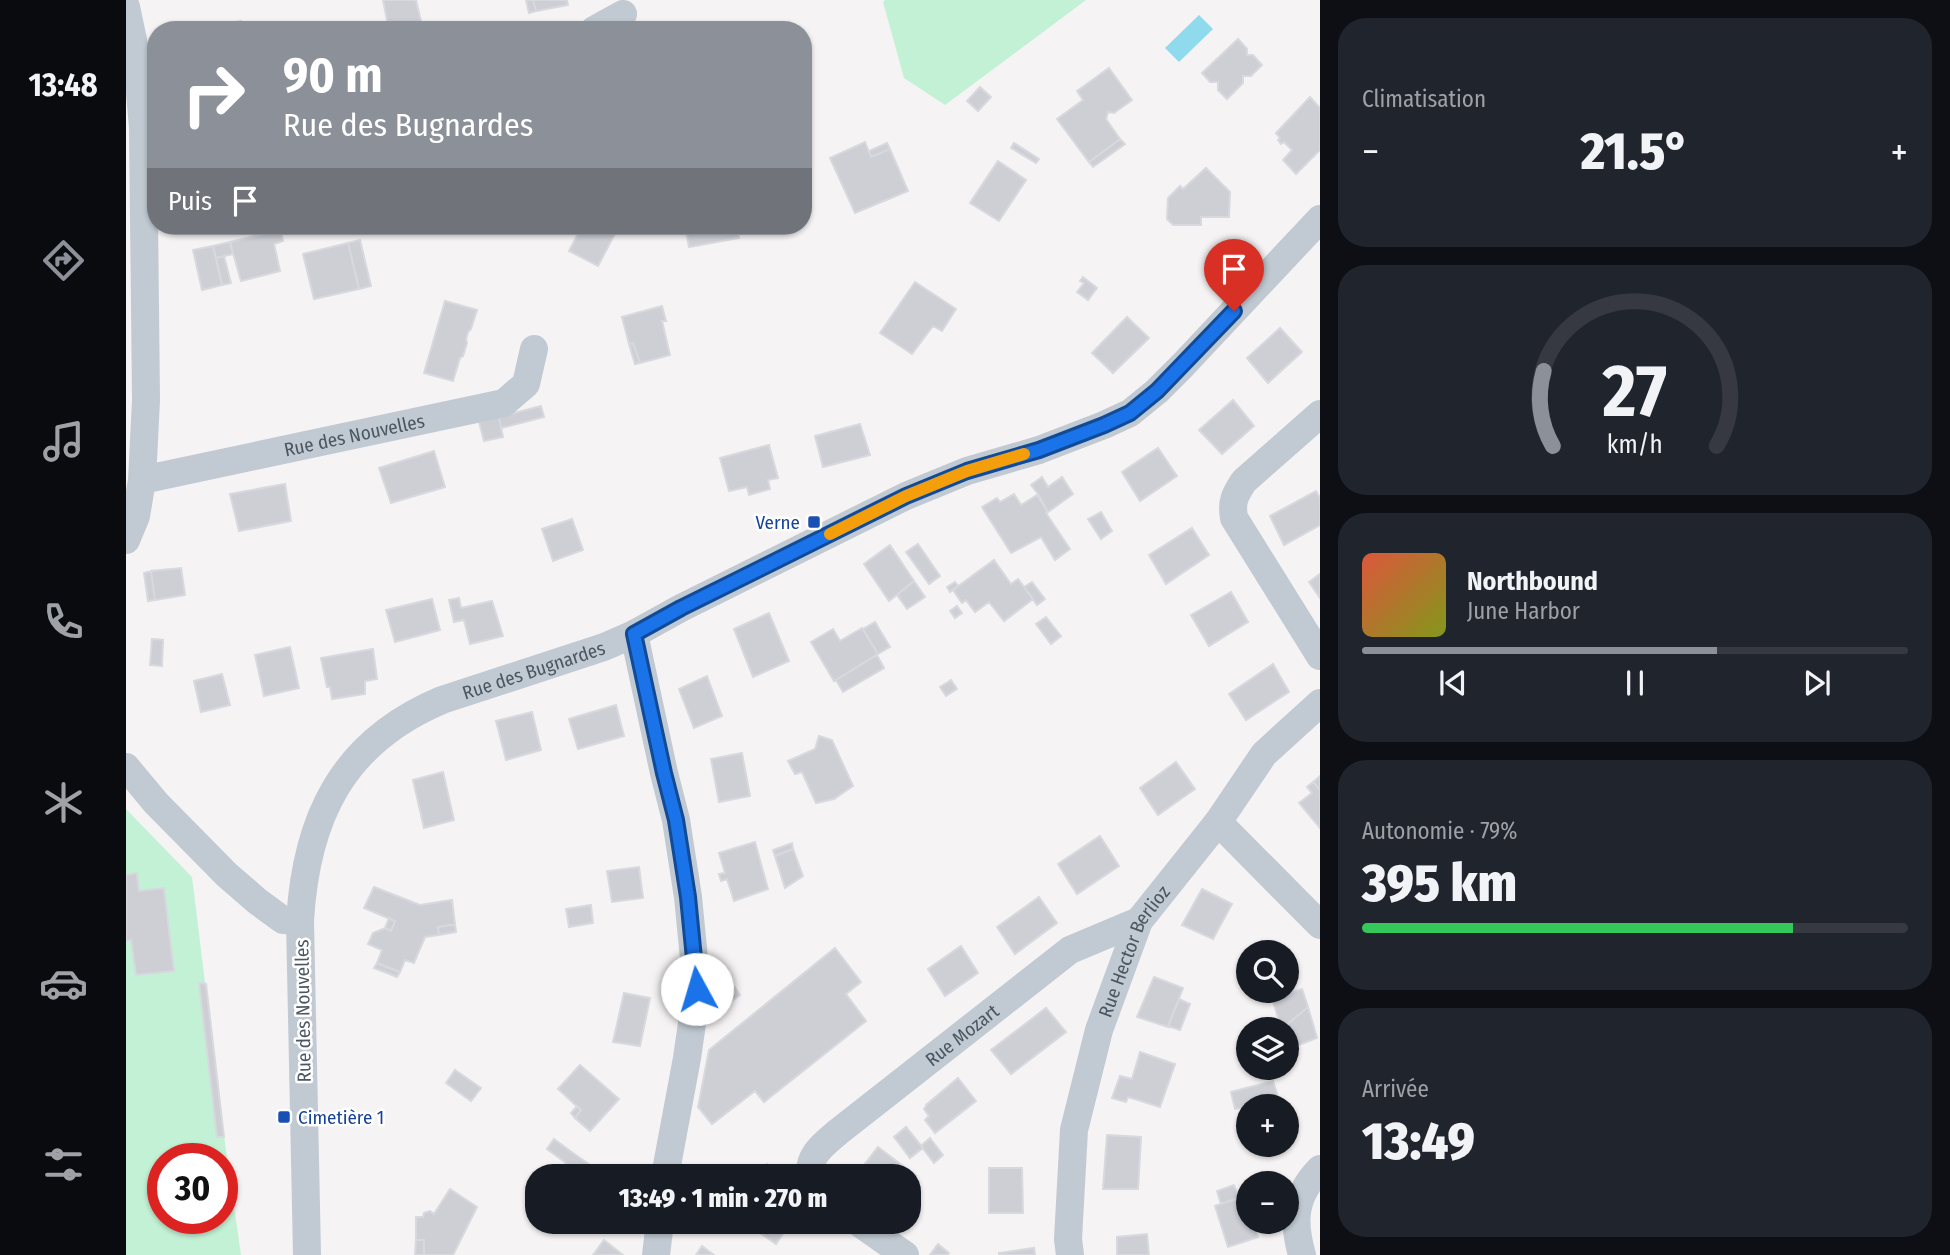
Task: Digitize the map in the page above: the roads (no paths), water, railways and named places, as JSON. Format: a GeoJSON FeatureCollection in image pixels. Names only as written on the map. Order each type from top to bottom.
{"type":"FeatureCollection","features":[{"type":"Feature","properties":{"kind":"street"},"geometry":{"type":"LineString","coordinates":[[126,7],[147,115]]}},
{"type":"Feature","properties":{"kind":"street"},"geometry":{"type":"LineString","coordinates":[[611,21],[623,15]]}},
{"type":"Feature","properties":{"kind":"street","name":"Rue des Bugnardes"},"geometry":{"type":"LineString","coordinates":[[300,921],[302,890],[311,842],[332,792],[346,772],[381,735],[402,720],[442,700],[604,647],[906,496],[967,471],[1052,445],[1130,413],[1183,365],[1320,219]]}},
{"type":"Feature","properties":{"kind":"street"},"geometry":{"type":"LineString","coordinates":[[126,540],[136,516],[142,480],[146,400],[148,235]]}},
{"type":"Feature","properties":{"kind":"street","name":"Rue des Nouvelles"},"geometry":{"type":"LineString","coordinates":[[142,480],[504,402],[526,384],[534,349]]}},
{"type":"Feature","properties":{"kind":"street"},"geometry":{"type":"LineString","coordinates":[[1320,414],[1244,481],[1232,506],[1234,517],[1320,656]]}},
{"type":"Feature","properties":{"kind":"street"},"geometry":{"type":"LineString","coordinates":[[634,634],[676,820],[688,897],[697,989],[667,1164]]}},
{"type":"Feature","properties":{"kind":"street","name":"Rue Hector Berlioz"},"geometry":{"type":"LineString","coordinates":[[1070,1255],[1068,1239],[1074,1130],[1099,1030],[1139,921],[1218,822],[1264,754],[1320,703]]}},
{"type":"Feature","properties":{"kind":"street","name":"Rue des Nouvelles"},"geometry":{"type":"LineString","coordinates":[[126,767],[189,838],[237,884],[283,920],[300,921],[307,1255]]}},
{"type":"Feature","properties":{"kind":"street"},"geometry":{"type":"LineString","coordinates":[[1218,822],[1320,925]]}},
{"type":"Feature","properties":{"kind":"street","name":"Rue Mozart"},"geometry":{"type":"LineString","coordinates":[[810,1164],[820,1147],[829,1139],[1070,950],[1139,921]]}},
{"type":"Feature","properties":{"kind":"street"},"geometry":{"type":"LineString","coordinates":[[1302,1255],[1296,1210],[1303,1192],[1320,1169]]}},
{"type":"Feature","properties":{"kind":"street"},"geometry":{"type":"LineString","coordinates":[[656,1255],[659,1234]]}},
{"type":"Feature","properties":{"kind":"street"},"geometry":{"type":"LineString","coordinates":[[875,1234],[905,1255]]}},
{"type":"Feature","properties":{"kind":"water"},"geometry":{"type":"Polygon","coordinates":[[[1199,15],[1213,29],[1179,62],[1165,48],[1199,15]]]}},
{"type":"Feature","properties":{"kind":"place","name":"Verne"},"geometry":{"type":"Point","coordinates":[814,522]}},
{"type":"Feature","properties":{"kind":"place","name":"Cimetière 1"},"geometry":{"type":"Point","coordinates":[284,1117]}}]}
